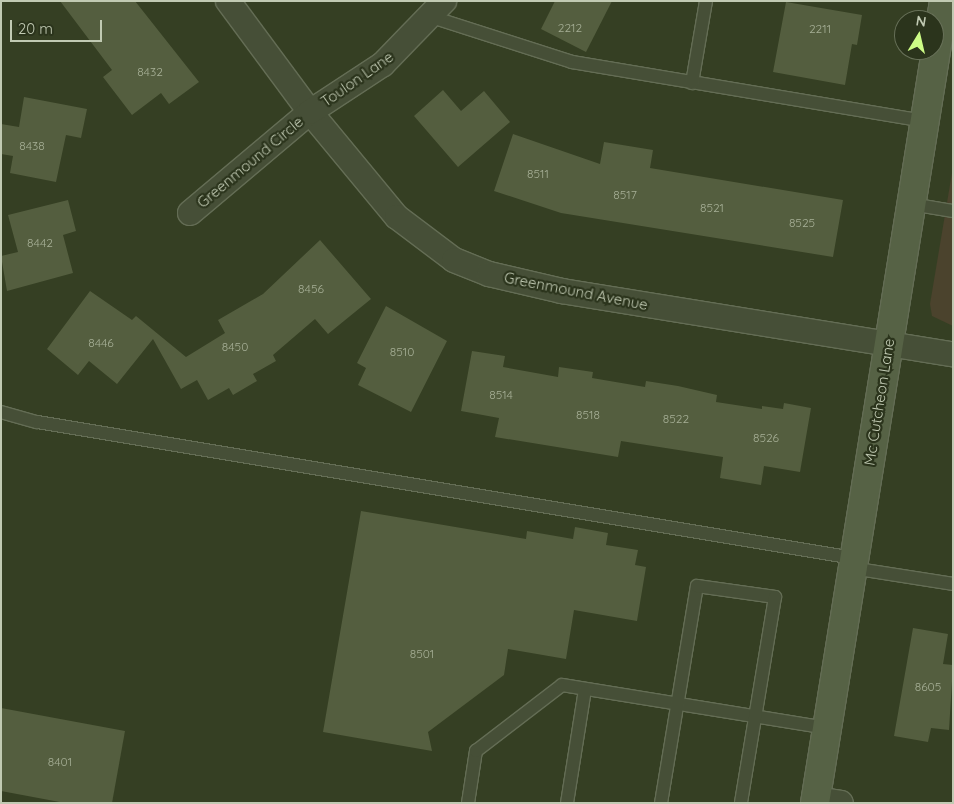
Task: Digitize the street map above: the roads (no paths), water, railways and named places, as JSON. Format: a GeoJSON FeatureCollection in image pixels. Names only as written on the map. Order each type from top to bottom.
{"type":"FeatureCollection","features":[{"type":"Feature","properties":{"kind":"street","name":"Greenmound Avenue"},"geometry":{"type":"LineString","coordinates":[[228,1],[310,112],[397,217],[454,260],[489,274],[562,291],[953,354]]}},
{"type":"Feature","properties":{"kind":"street","name":"Mc Cutcheon Lane"},"geometry":{"type":"LineString","coordinates":[[824,801],[828,728],[852,563],[944,1]]}},
{"type":"Feature","properties":{"kind":"street","name":"Toulon Lane"},"geometry":{"type":"LineString","coordinates":[[310,112],[383,64],[438,9]]}},
{"type":"Feature","properties":{"kind":"street","name":"Greenmound Circle"},"geometry":{"type":"LineString","coordinates":[[190,213],[310,112]]}},
{"type":"Feature","properties":{"kind":"lane"},"geometry":{"type":"LineString","coordinates":[[692,83],[706,1]]}},
{"type":"Feature","properties":{"kind":"lane"},"geometry":{"type":"LineString","coordinates":[[438,9],[572,62],[925,121]]}},
{"type":"Feature","properties":{"kind":"lane"},"geometry":{"type":"LineString","coordinates":[[912,204],[953,211]]}},
{"type":"Feature","properties":{"kind":"lane"},"geometry":{"type":"LineString","coordinates":[[1,412],[47,424],[852,563],[953,584]]}},
{"type":"Feature","properties":{"kind":"lane"},"geometry":{"type":"LineString","coordinates":[[661,803],[697,586],[776,597],[754,716],[741,803]]}},
{"type":"Feature","properties":{"kind":"lane"},"geometry":{"type":"LineString","coordinates":[[468,803],[476,751],[562,685],[828,728]]}},
{"type":"Feature","properties":{"kind":"lane"},"geometry":{"type":"LineString","coordinates":[[567,803],[585,689]]}}]}
